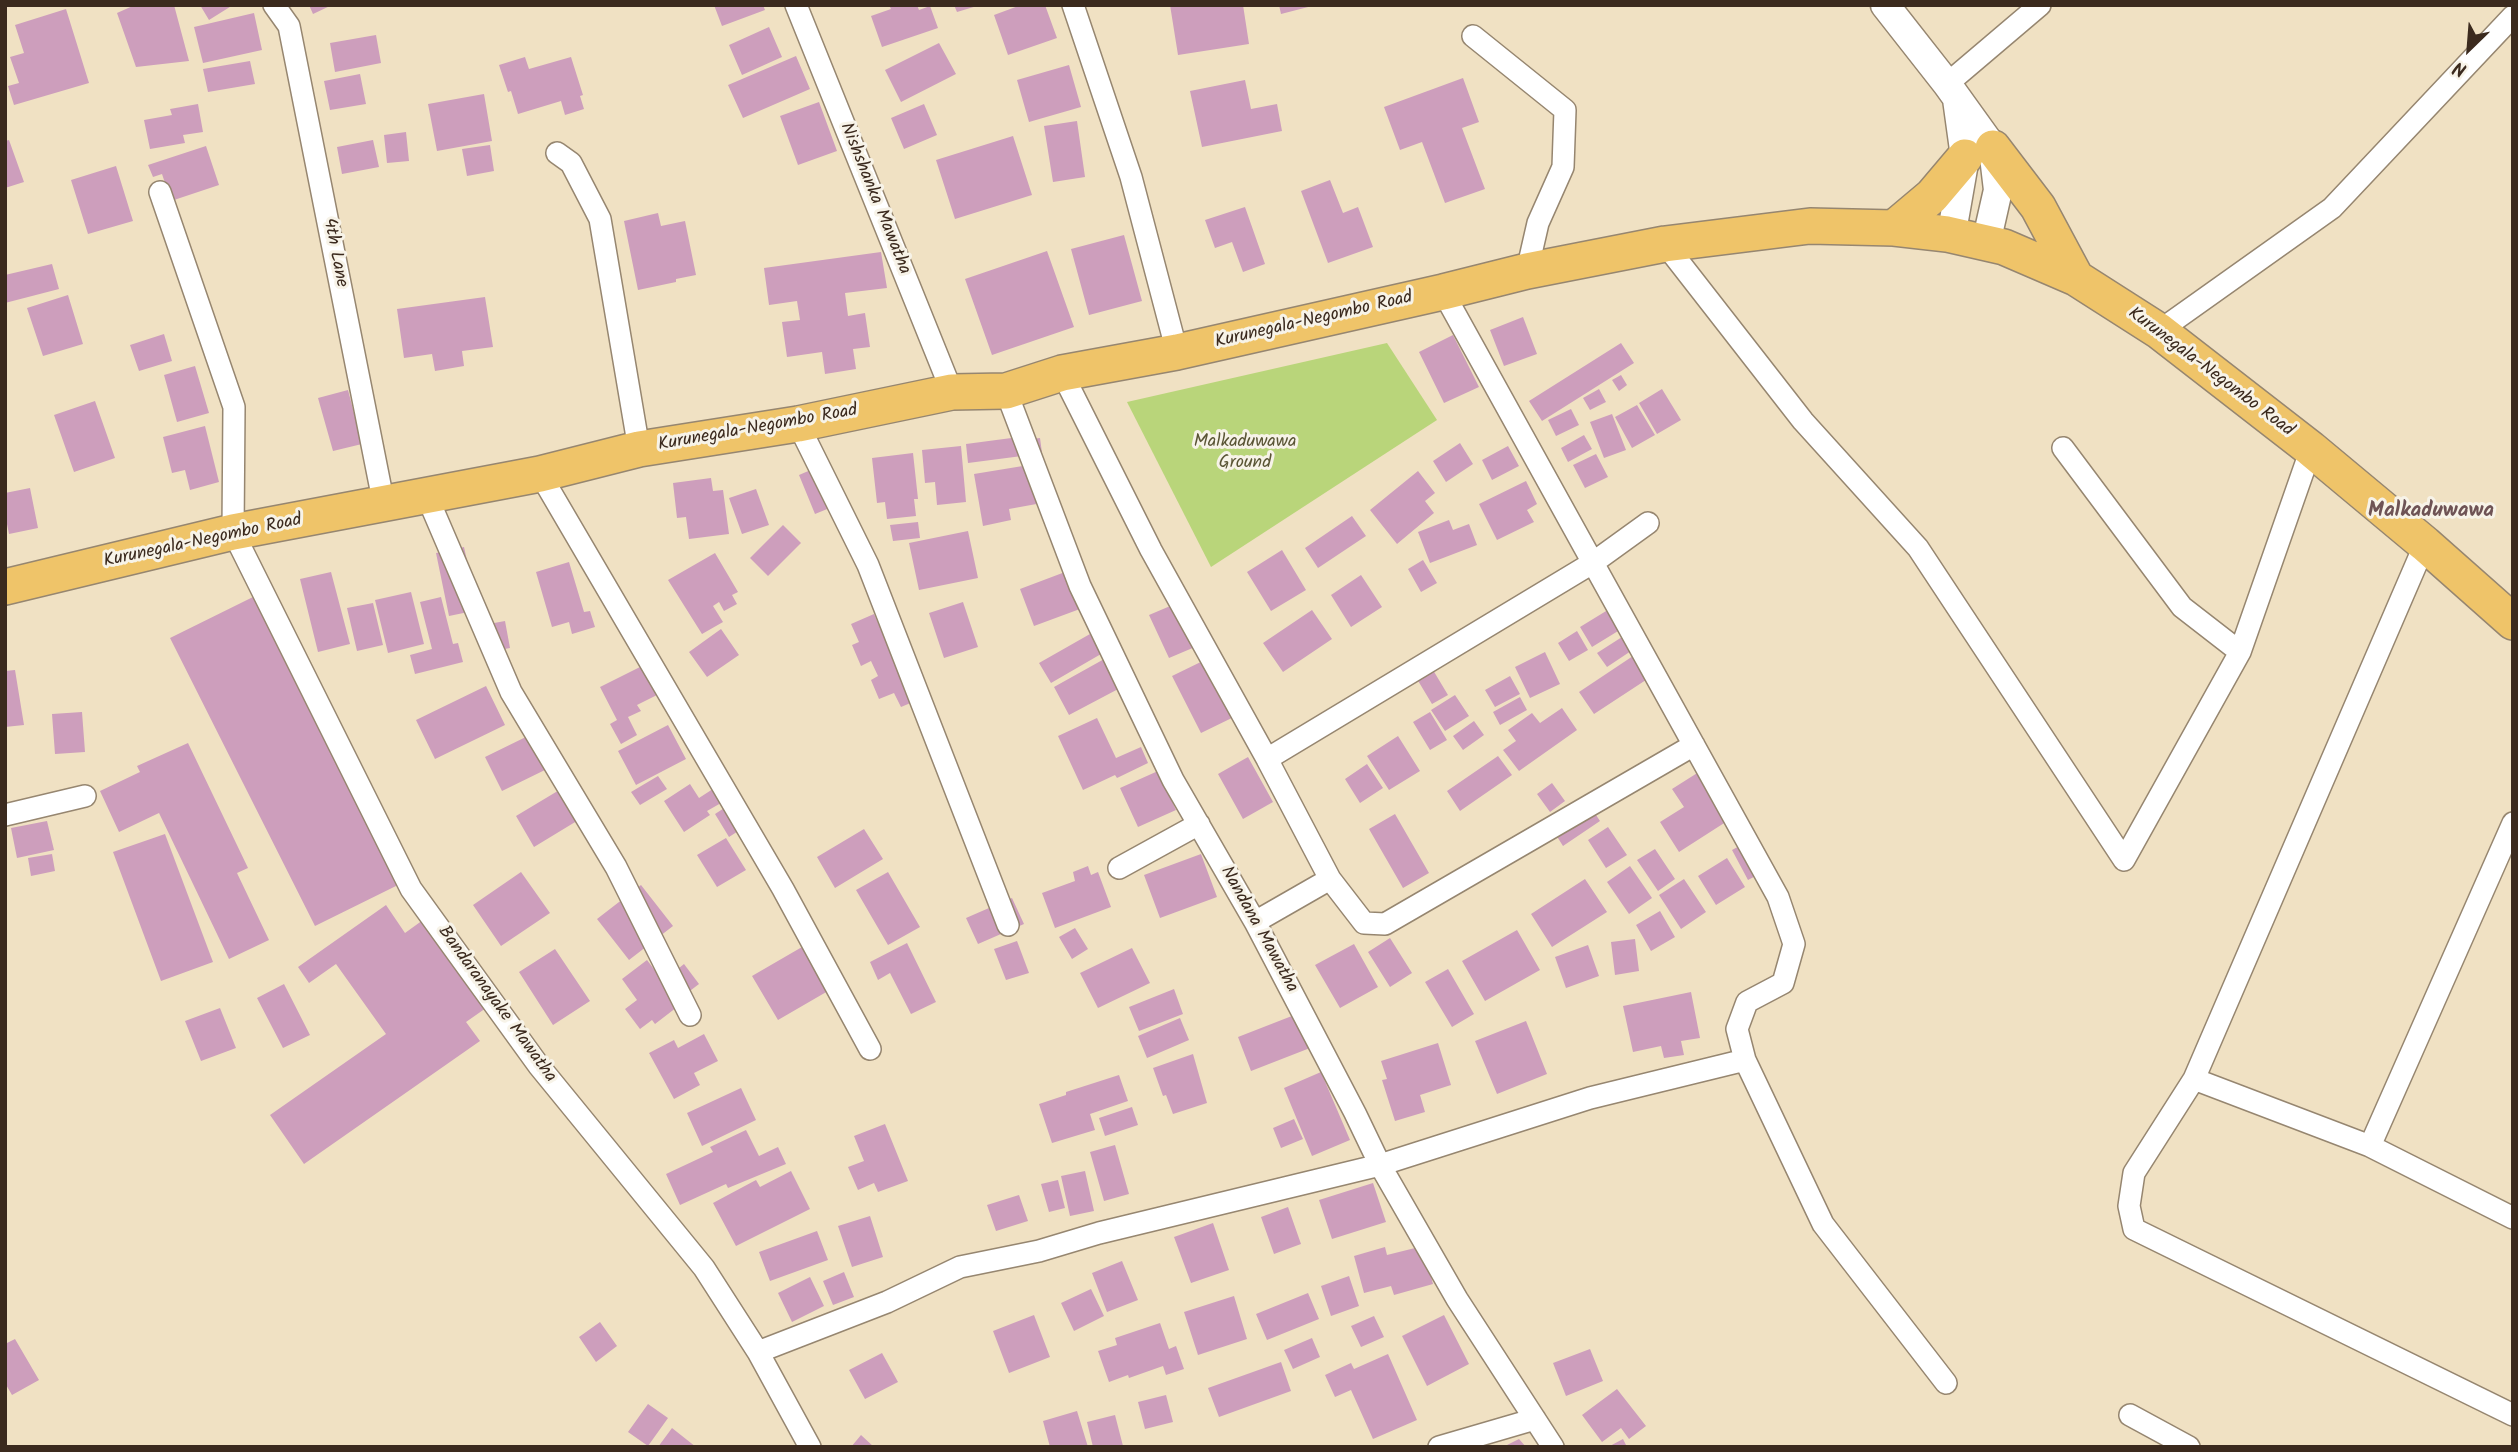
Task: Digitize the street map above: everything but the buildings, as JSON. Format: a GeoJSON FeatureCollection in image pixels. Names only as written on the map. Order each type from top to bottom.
{"type":"FeatureCollection","features":[{"type":"Feature","properties":{"kind":"main road"},"geometry":{"type":"LineString","coordinates":[[1894,228],[1979,152],[2038,207],[2076,278]]}},
{"type":"Feature","properties":{"kind":"main road","name":"Kurunegala-Negombo Road"},"geometry":{"type":"LineString","coordinates":[[5,587],[233,532],[540,474],[639,449],[798,424],[952,392],[1006,391],[1062,373],[1177,352],[1527,271],[1665,244],[1810,226],[1894,228],[1947,234],[2004,247],[2076,278],[2159,331],[2311,449],[2513,622]]}},
{"type":"Feature","properties":{"kind":"street","name":"4th Lane"},"geometry":{"type":"LineString","coordinates":[[274,5],[289,26],[384,505]]}},
{"type":"Feature","properties":{"kind":"street","name":"Nishshanka Mawatha"},"geometry":{"type":"LineString","coordinates":[[796,5],[952,392]]}},
{"type":"Feature","properties":{"kind":"street"},"geometry":{"type":"LineString","coordinates":[[1073,5],[1131,177],[1177,352]]}},
{"type":"Feature","properties":{"kind":"street"},"geometry":{"type":"LineString","coordinates":[[1885,5],[1952,92],[1998,190],[1986,243]]}},
{"type":"Feature","properties":{"kind":"street"},"geometry":{"type":"LineString","coordinates":[[1952,92],[2040,5]]}},
{"type":"Feature","properties":{"kind":"street"},"geometry":{"type":"LineString","coordinates":[[2159,331],[2332,208],[2513,16]]}},
{"type":"Feature","properties":{"kind":"street"},"geometry":{"type":"LineString","coordinates":[[1473,36],[1564,110],[1563,167],[1538,223],[1527,271]]}},
{"type":"Feature","properties":{"kind":"street"},"geometry":{"type":"LineString","coordinates":[[1947,234],[1979,152]]}},
{"type":"Feature","properties":{"kind":"street"},"geometry":{"type":"LineString","coordinates":[[557,153],[571,163],[600,219],[639,449]]}},
{"type":"Feature","properties":{"kind":"street"},"geometry":{"type":"LineString","coordinates":[[160,192],[234,407],[233,532]]}},
{"type":"Feature","properties":{"kind":"street"},"geometry":{"type":"LineString","coordinates":[[1665,244],[1803,421],[1918,548],[2124,860],[2240,652],[2311,449]]}},
{"type":"Feature","properties":{"kind":"street"},"geometry":{"type":"LineString","coordinates":[[1443,292],[1778,897],[1794,944],[1783,983],[1746,1002],[1737,1029],[1745,1060],[1823,1224],[1946,1384]]}},
{"type":"Feature","properties":{"kind":"street"},"geometry":{"type":"LineString","coordinates":[[1062,373],[1151,550],[1330,879],[1364,923],[1385,924],[1694,745]]}},
{"type":"Feature","properties":{"kind":"street","name":"Nandana Mawatha"},"geometry":{"type":"LineString","coordinates":[[1006,391],[1080,586],[1173,780],[1255,922],[1380,1165],[1457,1299],[1553,1447]]}},
{"type":"Feature","properties":{"kind":"street"},"geometry":{"type":"LineString","coordinates":[[798,424],[867,565],[1008,925]]}},
{"type":"Feature","properties":{"kind":"street"},"geometry":{"type":"LineString","coordinates":[[2063,448],[2182,607],[2240,652]]}},
{"type":"Feature","properties":{"kind":"street"},"geometry":{"type":"LineString","coordinates":[[540,474],[783,889],[870,1049]]}},
{"type":"Feature","properties":{"kind":"street"},"geometry":{"type":"LineString","coordinates":[[426,494],[511,692],[616,867],[690,1014]]}},
{"type":"Feature","properties":{"kind":"street"},"geometry":{"type":"LineString","coordinates":[[1267,759],[1594,562],[1648,523]]}},
{"type":"Feature","properties":{"kind":"street","name":"Bandaranayake Mawatha"},"geometry":{"type":"LineString","coordinates":[[233,532],[411,889],[539,1066],[704,1268],[758,1352],[810,1447]]}},
{"type":"Feature","properties":{"kind":"street"},"geometry":{"type":"LineString","coordinates":[[2425,544],[2194,1079],[2134,1173],[2129,1206],[2134,1229],[2513,1415]]}},
{"type":"Feature","properties":{"kind":"street"},"geometry":{"type":"LineString","coordinates":[[5,815],[85,796]]}},
{"type":"Feature","properties":{"kind":"street"},"geometry":{"type":"LineString","coordinates":[[2370,1146],[2513,823]]}},
{"type":"Feature","properties":{"kind":"street"},"geometry":{"type":"LineString","coordinates":[[1119,868],[1199,824]]}},
{"type":"Feature","properties":{"kind":"street"},"geometry":{"type":"LineString","coordinates":[[1255,922],[1330,879]]}},
{"type":"Feature","properties":{"kind":"street"},"geometry":{"type":"LineString","coordinates":[[758,1352],[887,1302],[960,1268],[1039,1251],[1099,1233],[1380,1165],[1590,1098],[1745,1060]]}},
{"type":"Feature","properties":{"kind":"street"},"geometry":{"type":"LineString","coordinates":[[2194,1079],[2370,1146],[2513,1218]]}},
{"type":"Feature","properties":{"kind":"street"},"geometry":{"type":"LineString","coordinates":[[2130,1415],[2189,1447]]}},
{"type":"Feature","properties":{"kind":"street"},"geometry":{"type":"LineString","coordinates":[[1438,1447],[1535,1419]]}},
{"type":"Feature","properties":{"kind":"green space","name":"Malkaduwawa Ground"},"geometry":{"type":"Polygon","coordinates":[[[1387,343],[1437,420],[1211,567],[1127,402],[1387,343]]]}},
{"type":"Feature","properties":{"kind":"district","name":"Malkaduwawa"},"geometry":{"type":"Point","coordinates":[2431,512]}}]}
